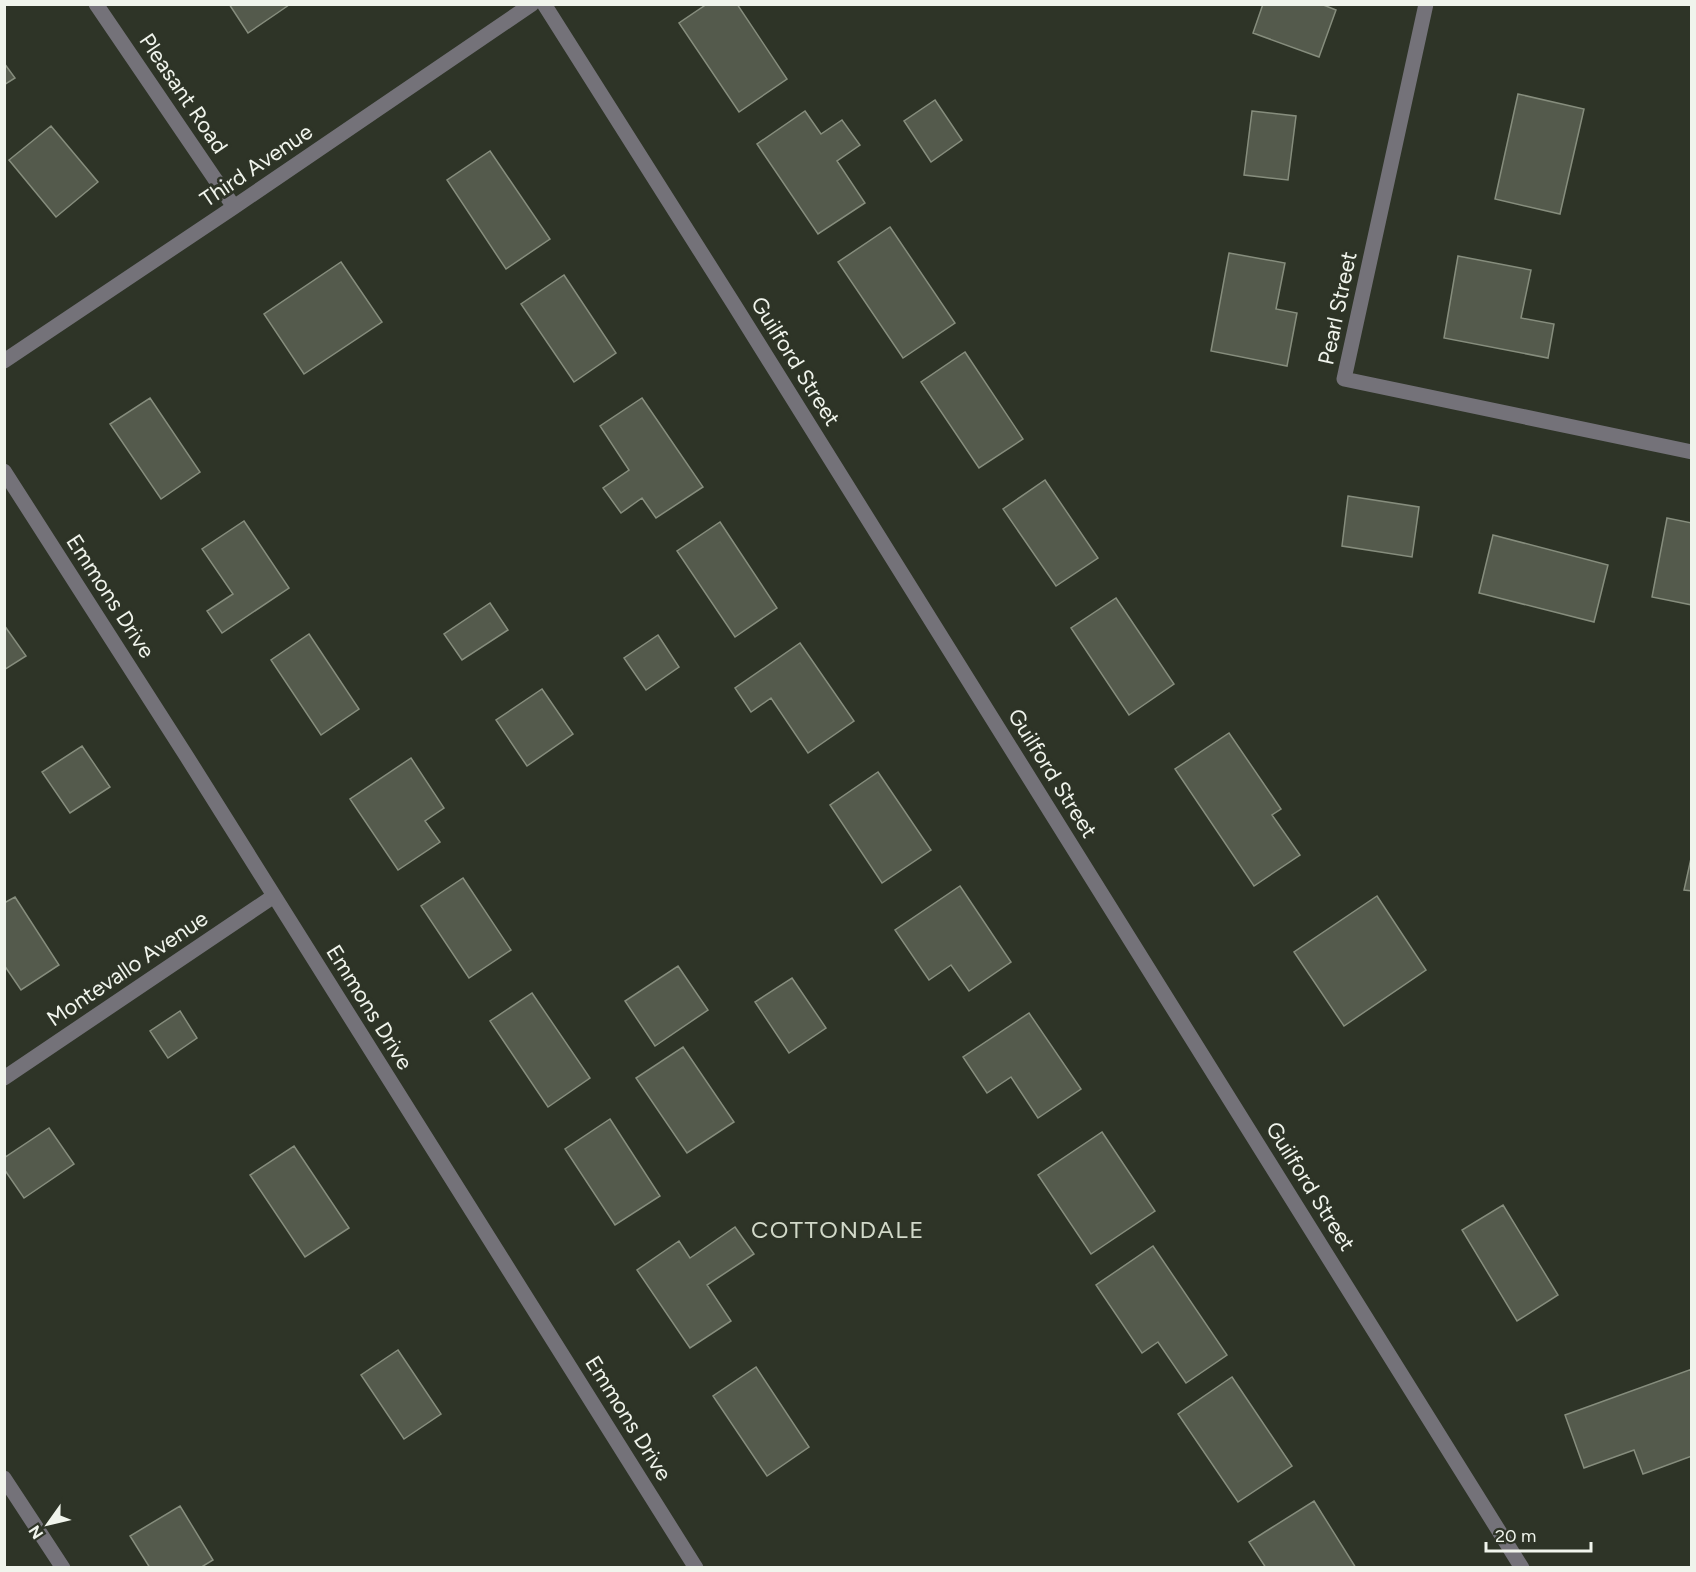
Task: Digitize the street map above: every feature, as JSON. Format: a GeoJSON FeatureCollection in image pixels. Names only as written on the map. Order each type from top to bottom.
{"type":"FeatureCollection","features":[{"type":"Feature","properties":{"kind":"street","name":"Pleasant Road"},"geometry":{"type":"LineString","coordinates":[[96,4],[234,207]]}},
{"type":"Feature","properties":{"kind":"street","name":"Third Avenue"},"geometry":{"type":"LineString","coordinates":[[4,362],[532,4]]}},
{"type":"Feature","properties":{"kind":"street","name":"Guilford Street"},"geometry":{"type":"LineString","coordinates":[[544,4],[748,326],[1522,1568]]}},
{"type":"Feature","properties":{"kind":"street","name":"Pearl Street"},"geometry":{"type":"LineString","coordinates":[[1426,4],[1344,379],[1692,452]]}},
{"type":"Feature","properties":{"kind":"street","name":"Emmons Drive"},"geometry":{"type":"LineString","coordinates":[[4,471],[696,1568]]}},
{"type":"Feature","properties":{"kind":"street","name":"Montevallo Avenue"},"geometry":{"type":"LineString","coordinates":[[4,1078],[274,896]]}},
{"type":"Feature","properties":{"kind":"street"},"geometry":{"type":"LineString","coordinates":[[4,1478],[63,1568]]}},
{"type":"Feature","properties":{"kind":"building"},"geometry":{"type":"Polygon","coordinates":[[[229,4],[288,4],[289,5],[248,33],[229,4]]]}},
{"type":"Feature","properties":{"kind":"building"},"geometry":{"type":"Polygon","coordinates":[[[707,4],[737,4],[787,79],[739,112],[679,23],[707,4]]]}},
{"type":"Feature","properties":{"kind":"building"},"geometry":{"type":"Polygon","coordinates":[[[1263,4],[1321,4],[1336,10],[1319,57],[1253,33],[1263,4]]]}},
{"type":"Feature","properties":{"kind":"building"},"geometry":{"type":"Polygon","coordinates":[[[4,63],[15,78],[4,85],[4,63]]]}},
{"type":"Feature","properties":{"kind":"building"},"geometry":{"type":"Polygon","coordinates":[[[1518,94],[1584,109],[1560,214],[1495,199],[1518,94]]]}},
{"type":"Feature","properties":{"kind":"building"},"geometry":{"type":"Polygon","coordinates":[[[935,100],[962,140],[931,162],[904,121],[935,100]]]}},
{"type":"Feature","properties":{"kind":"building"},"geometry":{"type":"Polygon","coordinates":[[[805,111],[821,134],[842,120],[860,145],[837,161],[865,203],[818,234],[757,144],[805,111]]]}},
{"type":"Feature","properties":{"kind":"building"},"geometry":{"type":"Polygon","coordinates":[[[1252,111],[1296,116],[1288,180],[1244,175],[1252,111]]]}},
{"type":"Feature","properties":{"kind":"building"},"geometry":{"type":"Polygon","coordinates":[[[51,126],[98,182],[56,217],[9,160],[51,126]]]}},
{"type":"Feature","properties":{"kind":"building"},"geometry":{"type":"Polygon","coordinates":[[[490,151],[550,239],[506,269],[447,180],[490,151]]]}},
{"type":"Feature","properties":{"kind":"building"},"geometry":{"type":"Polygon","coordinates":[[[890,227],[955,323],[903,358],[838,262],[890,227]]]}},
{"type":"Feature","properties":{"kind":"building"},"geometry":{"type":"Polygon","coordinates":[[[1229,253],[1285,263],[1276,309],[1297,313],[1287,366],[1211,351],[1229,253]]]}},
{"type":"Feature","properties":{"kind":"building"},"geometry":{"type":"Polygon","coordinates":[[[1458,256],[1531,270],[1521,318],[1554,324],[1548,358],[1444,338],[1458,256]]]}},
{"type":"Feature","properties":{"kind":"building"},"geometry":{"type":"Polygon","coordinates":[[[341,262],[382,322],[304,374],[264,314],[341,262]]]}},
{"type":"Feature","properties":{"kind":"building"},"geometry":{"type":"Polygon","coordinates":[[[564,275],[616,353],[574,382],[521,304],[564,275]]]}},
{"type":"Feature","properties":{"kind":"building"},"geometry":{"type":"Polygon","coordinates":[[[965,352],[1023,439],[979,468],[921,382],[965,352]]]}},
{"type":"Feature","properties":{"kind":"building"},"geometry":{"type":"Polygon","coordinates":[[[150,398],[200,472],[161,499],[110,424],[150,398]]]}},
{"type":"Feature","properties":{"kind":"building"},"geometry":{"type":"Polygon","coordinates":[[[642,398],[703,487],[656,518],[642,498],[621,513],[603,488],[629,470],[600,426],[642,398]]]}},
{"type":"Feature","properties":{"kind":"building"},"geometry":{"type":"Polygon","coordinates":[[[1045,480],[1098,558],[1056,586],[1003,509],[1045,480]]]}},
{"type":"Feature","properties":{"kind":"building"},"geometry":{"type":"Polygon","coordinates":[[[1348,496],[1419,507],[1412,557],[1342,546],[1348,496]]]}},
{"type":"Feature","properties":{"kind":"building"},"geometry":{"type":"Polygon","coordinates":[[[1667,518],[1692,523],[1692,605],[1652,597],[1667,518]]]}},
{"type":"Feature","properties":{"kind":"building"},"geometry":{"type":"Polygon","coordinates":[[[244,521],[289,588],[222,633],[207,611],[233,594],[202,549],[244,521]]]}},
{"type":"Feature","properties":{"kind":"building"},"geometry":{"type":"Polygon","coordinates":[[[720,522],[777,608],[735,637],[677,551],[720,522]]]}},
{"type":"Feature","properties":{"kind":"building"},"geometry":{"type":"Polygon","coordinates":[[[1493,535],[1608,565],[1594,622],[1479,593],[1493,535]]]}},
{"type":"Feature","properties":{"kind":"building"},"geometry":{"type":"Polygon","coordinates":[[[1116,598],[1174,684],[1129,715],[1071,628],[1116,598]]]}},
{"type":"Feature","properties":{"kind":"building"},"geometry":{"type":"Polygon","coordinates":[[[490,603],[508,630],[462,660],[444,634],[490,603]]]}},
{"type":"Feature","properties":{"kind":"building"},"geometry":{"type":"Polygon","coordinates":[[[4,625],[26,656],[4,670],[4,625]]]}},
{"type":"Feature","properties":{"kind":"building"},"geometry":{"type":"Polygon","coordinates":[[[309,634],[359,709],[321,735],[271,660],[309,634]]]}},
{"type":"Feature","properties":{"kind":"building"},"geometry":{"type":"Polygon","coordinates":[[[658,635],[679,667],[646,690],[624,658],[658,635]]]}},
{"type":"Feature","properties":{"kind":"building"},"geometry":{"type":"Polygon","coordinates":[[[800,643],[854,721],[808,753],[771,698],[751,712],[735,688],[800,643]]]}},
{"type":"Feature","properties":{"kind":"building"},"geometry":{"type":"Polygon","coordinates":[[[542,689],[573,734],[527,766],[496,720],[542,689]]]}},
{"type":"Feature","properties":{"kind":"building"},"geometry":{"type":"Polygon","coordinates":[[[1229,733],[1281,809],[1272,815],[1300,855],[1254,886],[1175,769],[1229,733]]]}},
{"type":"Feature","properties":{"kind":"building"},"geometry":{"type":"Polygon","coordinates":[[[82,746],[110,787],[70,813],[42,772],[82,746]]]}},
{"type":"Feature","properties":{"kind":"building"},"geometry":{"type":"Polygon","coordinates":[[[411,758],[444,808],[425,821],[440,842],[398,870],[350,799],[411,758]]]}},
{"type":"Feature","properties":{"kind":"building"},"geometry":{"type":"Polygon","coordinates":[[[878,772],[931,850],[882,883],[830,805],[878,772]]]}},
{"type":"Feature","properties":{"kind":"building"},"geometry":{"type":"Polygon","coordinates":[[[1692,854],[1692,891],[1684,890],[1692,854]]]}},
{"type":"Feature","properties":{"kind":"building"},"geometry":{"type":"Polygon","coordinates":[[[463,878],[511,950],[469,978],[421,906],[463,878]]]}},
{"type":"Feature","properties":{"kind":"building"},"geometry":{"type":"Polygon","coordinates":[[[960,886],[1011,962],[969,991],[951,965],[929,980],[895,930],[960,886]]]}},
{"type":"Feature","properties":{"kind":"building"},"geometry":{"type":"Polygon","coordinates":[[[1377,896],[1426,970],[1344,1026],[1294,952],[1377,896]]]}},
{"type":"Feature","properties":{"kind":"building"},"geometry":{"type":"Polygon","coordinates":[[[15,897],[59,965],[21,990],[4,965],[4,903],[15,897]]]}},
{"type":"Feature","properties":{"kind":"building"},"geometry":{"type":"Polygon","coordinates":[[[678,966],[708,1010],[655,1046],[625,1001],[678,966]]]}},
{"type":"Feature","properties":{"kind":"building"},"geometry":{"type":"Polygon","coordinates":[[[792,978],[826,1028],[789,1053],[755,1002],[792,978]]]}},
{"type":"Feature","properties":{"kind":"building"},"geometry":{"type":"Polygon","coordinates":[[[532,993],[590,1078],[548,1107],[490,1021],[532,993]]]}},
{"type":"Feature","properties":{"kind":"building"},"geometry":{"type":"Polygon","coordinates":[[[180,1011],[197,1038],[168,1058],[150,1031],[180,1011]]]}},
{"type":"Feature","properties":{"kind":"building"},"geometry":{"type":"Polygon","coordinates":[[[1029,1013],[1081,1089],[1038,1118],[1011,1077],[987,1093],[963,1057],[1029,1013]]]}},
{"type":"Feature","properties":{"kind":"building"},"geometry":{"type":"Polygon","coordinates":[[[683,1047],[734,1122],[687,1153],[636,1078],[683,1047]]]}},
{"type":"Feature","properties":{"kind":"building"},"geometry":{"type":"Polygon","coordinates":[[[610,1119],[660,1196],[615,1225],[565,1149],[610,1119]]]}},
{"type":"Feature","properties":{"kind":"building"},"geometry":{"type":"Polygon","coordinates":[[[49,1128],[74,1164],[24,1198],[4,1169],[4,1158],[49,1128]]]}},
{"type":"Feature","properties":{"kind":"building"},"geometry":{"type":"Polygon","coordinates":[[[1102,1132],[1155,1211],[1091,1254],[1038,1175],[1102,1132]]]}},
{"type":"Feature","properties":{"kind":"building"},"geometry":{"type":"Polygon","coordinates":[[[294,1146],[349,1228],[305,1257],[250,1175],[294,1146]]]}},
{"type":"Feature","properties":{"kind":"building"},"geometry":{"type":"Polygon","coordinates":[[[1503,1205],[1558,1295],[1517,1321],[1462,1230],[1503,1205]]]}},
{"type":"Feature","properties":{"kind":"building"},"geometry":{"type":"Polygon","coordinates":[[[735,1227],[754,1254],[707,1285],[731,1321],[690,1348],[637,1270],[679,1241],[690,1258],[735,1227]]]}},
{"type":"Feature","properties":{"kind":"building"},"geometry":{"type":"Polygon","coordinates":[[[1153,1246],[1227,1355],[1186,1383],[1158,1342],[1142,1353],[1096,1285],[1153,1246]]]}},
{"type":"Feature","properties":{"kind":"building"},"geometry":{"type":"Polygon","coordinates":[[[398,1350],[441,1414],[404,1439],[361,1375],[398,1350]]]}},
{"type":"Feature","properties":{"kind":"building"},"geometry":{"type":"Polygon","coordinates":[[[756,1367],[809,1447],[767,1476],[713,1396],[756,1367]]]}},
{"type":"Feature","properties":{"kind":"building"},"geometry":{"type":"Polygon","coordinates":[[[1692,1369],[1692,1456],[1643,1474],[1634,1450],[1584,1468],[1565,1415],[1692,1369]]]}},
{"type":"Feature","properties":{"kind":"building"},"geometry":{"type":"Polygon","coordinates":[[[1232,1377],[1292,1466],[1238,1502],[1178,1414],[1232,1377]]]}},
{"type":"Feature","properties":{"kind":"building"},"geometry":{"type":"Polygon","coordinates":[[[1314,1501],[1356,1568],[1266,1568],[1249,1542],[1314,1501]]]}},
{"type":"Feature","properties":{"kind":"building"},"geometry":{"type":"Polygon","coordinates":[[[180,1506],[213,1560],[200,1568],[150,1568],[130,1536],[180,1506]]]}},
{"type":"Feature","properties":{"kind":"district","name":"COTTONDALE"},"geometry":{"type":"Point","coordinates":[838,1230]}}]}
